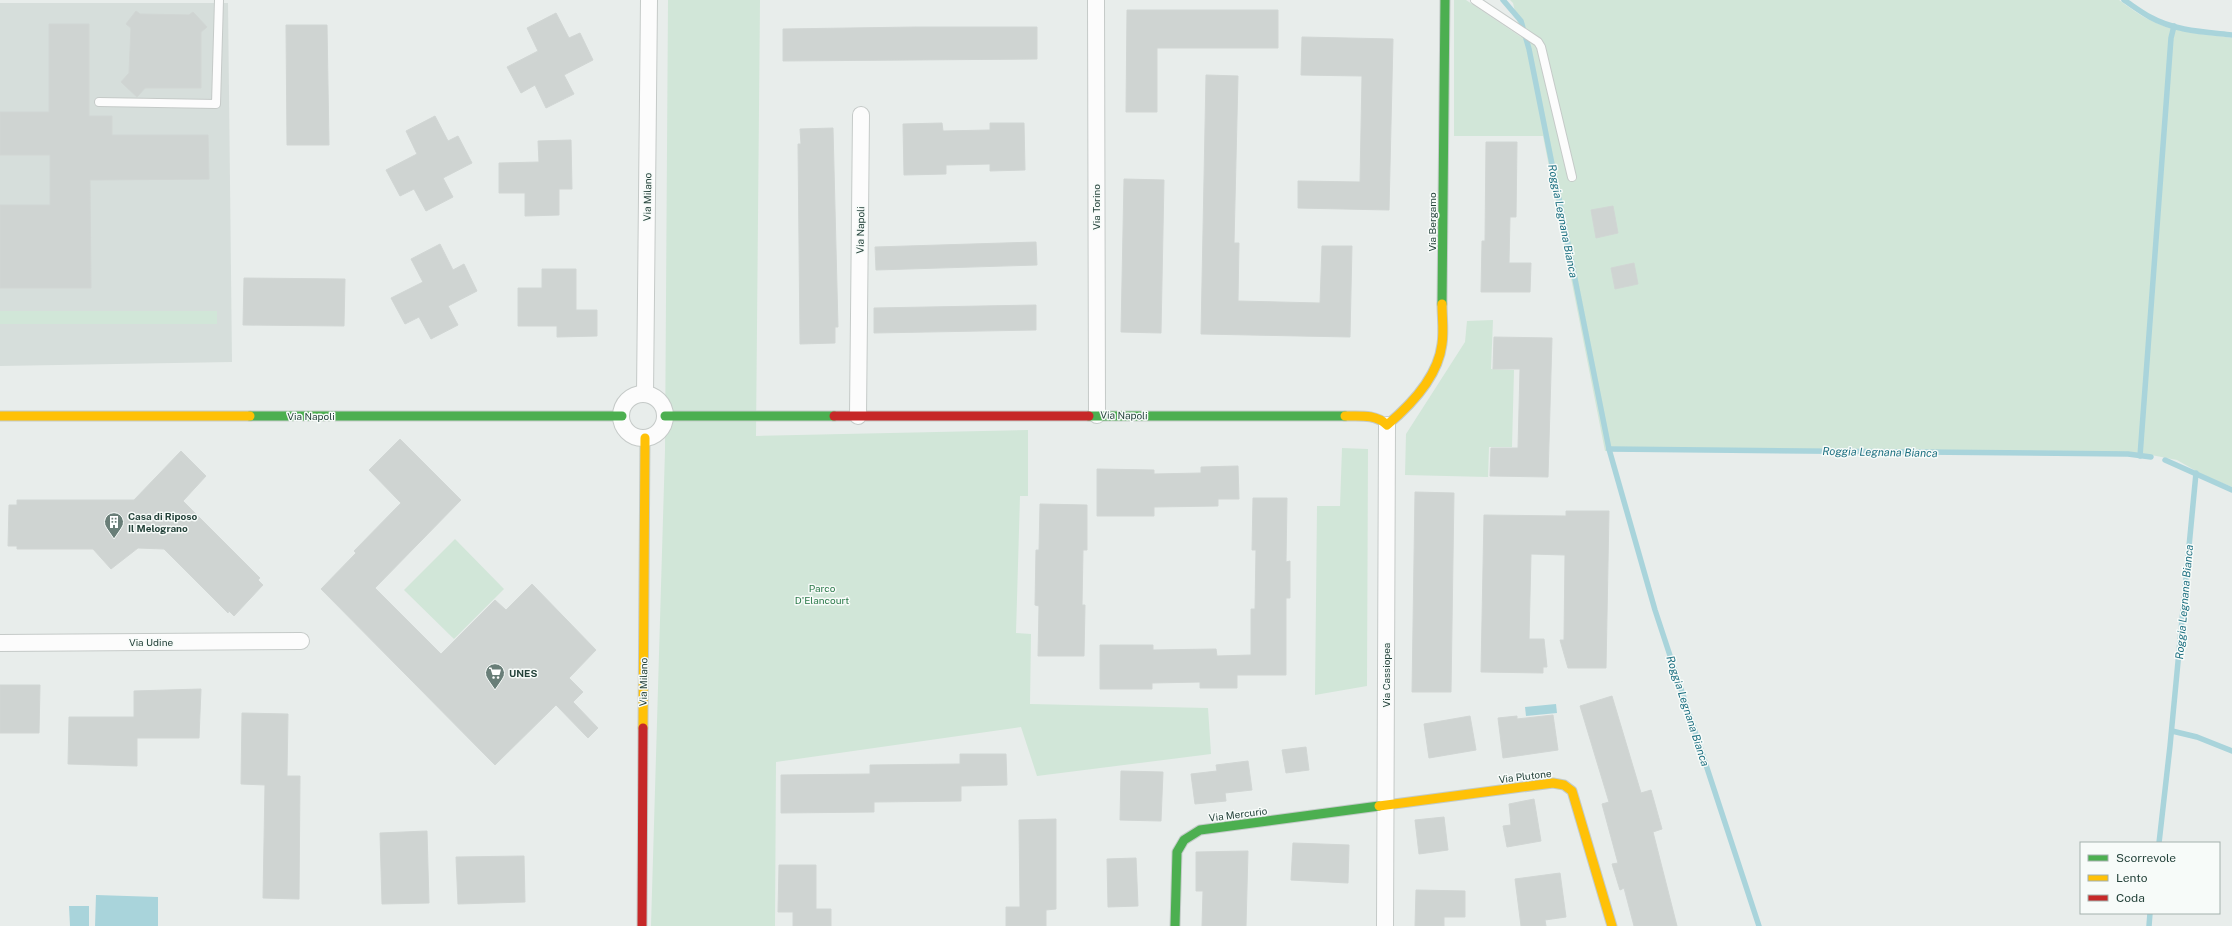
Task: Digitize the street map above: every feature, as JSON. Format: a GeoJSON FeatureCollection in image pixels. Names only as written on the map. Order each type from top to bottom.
{"type":"FeatureCollection","features":[{"type":"Feature","properties":{"kind":"street","name":"Via Milano"},"geometry":{"type":"LineString","coordinates":[[645,394],[649,0]]}},
{"type":"Feature","properties":{"kind":"street","name":"Via Torino"},"geometry":{"type":"LineString","coordinates":[[1096,0],[1097,415]]}},
{"type":"Feature","properties":{"kind":"street","name":"Via Bergamo"},"geometry":{"type":"LineString","coordinates":[[1387,425],[1407,409],[1424,388],[1434,371],[1442,345],[1445,0]]}},
{"type":"Feature","properties":{"kind":"street","name":"Via Napoli"},"geometry":{"type":"LineString","coordinates":[[858,416],[861,115]]}},
{"type":"Feature","properties":{"kind":"street"},"geometry":{"type":"LineString","coordinates":[[645,394],[659,400],[663,405],[665,416],[660,431],[645,438],[633,436],[629,432],[625,427],[622,410],[628,400],[638,395],[645,394]]}},
{"type":"Feature","properties":{"kind":"street","name":"Via Napoli"},"geometry":{"type":"LineString","coordinates":[[0,416],[622,416]]}},
{"type":"Feature","properties":{"kind":"street","name":"Via Napoli"},"geometry":{"type":"LineString","coordinates":[[665,416],[1370,416],[1378,418],[1387,425]]}},
{"type":"Feature","properties":{"kind":"street","name":"Via Cassiopea"},"geometry":{"type":"LineString","coordinates":[[1385,926],[1387,425]]}},
{"type":"Feature","properties":{"kind":"street","name":"Via Milano"},"geometry":{"type":"LineString","coordinates":[[642,926],[645,438]]}},
{"type":"Feature","properties":{"kind":"street","name":"Via Udine"},"geometry":{"type":"LineString","coordinates":[[0,643],[301,641]]}},
{"type":"Feature","properties":{"kind":"street","name":"Via Plutone"},"geometry":{"type":"LineString","coordinates":[[1385,806],[1544,784],[1559,783],[1569,788],[1575,796],[1612,926]]}},
{"type":"Feature","properties":{"kind":"street","name":"Via Mercurio"},"geometry":{"type":"LineString","coordinates":[[1174,926],[1176,856],[1181,844],[1191,834],[1205,829],[1385,806]]}},
{"type":"Feature","properties":{"kind":"lane"},"geometry":{"type":"LineString","coordinates":[[99,102],[216,104],[219,0]]}},
{"type":"Feature","properties":{"kind":"lane"},"geometry":{"type":"LineString","coordinates":[[1476,0],[1515,28],[1538,42],[1543,52],[1572,177]]}},
{"type":"Feature","properties":{"kind":"shaded area"},"geometry":{"type":"Polygon","coordinates":[[[0,3],[228,3],[232,362],[0,366],[0,3]]]}},
{"type":"Feature","properties":{"kind":"green space","name":"Parco D'Elancourt"},"geometry":{"type":"Polygon","coordinates":[[[668,0],[760,0],[756,436],[1028,430],[1028,496],[1020,496],[1016,633],[1031,634],[1030,704],[1208,708],[1211,754],[1037,776],[1021,727],[776,762],[775,926],[651,926],[665,450],[668,0]]]}},
{"type":"Feature","properties":{"kind":"green space"},"geometry":{"type":"Polygon","coordinates":[[[1454,0],[1466,0],[1521,37],[1513,3],[1510,0],[2119,0],[2146,18],[2170,28],[2232,38],[2232,487],[2203,475],[2177,460],[2151,455],[1605,451],[1543,136],[1454,136],[1454,0]]]}},
{"type":"Feature","properties":{"kind":"green space"},"geometry":{"type":"Polygon","coordinates":[[[0,311],[217,311],[217,324],[0,324],[0,311]]]}},
{"type":"Feature","properties":{"kind":"green space"},"geometry":{"type":"Polygon","coordinates":[[[1493,320],[1491,369],[1514,370],[1512,447],[1489,447],[1488,477],[1405,475],[1406,434],[1465,342],[1467,321],[1493,320]]]}},
{"type":"Feature","properties":{"kind":"green space"},"geometry":{"type":"Polygon","coordinates":[[[1342,448],[1368,449],[1367,686],[1315,695],[1317,506],[1340,506],[1342,448]]]}},
{"type":"Feature","properties":{"kind":"green space"},"geometry":{"type":"Polygon","coordinates":[[[455,539],[504,589],[454,639],[404,590],[455,539]]]}},
{"type":"Feature","properties":{"kind":"water"},"geometry":{"type":"Polygon","coordinates":[[[1556,704],[1557,713],[1526,716],[1525,707],[1556,704]]]}},
{"type":"Feature","properties":{"kind":"water"},"geometry":{"type":"Polygon","coordinates":[[[96,895],[158,897],[158,926],[95,926],[96,895]]]}},
{"type":"Feature","properties":{"kind":"water"},"geometry":{"type":"Polygon","coordinates":[[[69,906],[89,906],[89,926],[70,926],[69,906]]]}},
{"type":"Feature","properties":{"kind":"building"},"geometry":{"type":"Polygon","coordinates":[[[1127,10],[1278,10],[1278,48],[1157,48],[1157,112],[1126,112],[1127,10]]]}},
{"type":"Feature","properties":{"kind":"building"},"geometry":{"type":"Polygon","coordinates":[[[136,11],[140,14],[189,15],[193,12],[207,27],[201,32],[201,88],[145,88],[137,97],[121,82],[129,73],[131,28],[126,24],[136,11]]]}},
{"type":"Feature","properties":{"kind":"building"},"geometry":{"type":"Polygon","coordinates":[[[556,13],[569,38],[580,33],[593,60],[564,75],[574,94],[546,108],[535,85],[521,93],[507,67],[538,51],[527,28],[556,13]]]}},
{"type":"Feature","properties":{"kind":"building"},"geometry":{"type":"Polygon","coordinates":[[[49,24],[89,24],[89,116],[112,116],[112,135],[208,135],[209,179],[90,180],[91,288],[0,288],[0,205],[50,205],[50,155],[0,155],[0,112],[49,112],[49,24]]]}},
{"type":"Feature","properties":{"kind":"building"},"geometry":{"type":"Polygon","coordinates":[[[286,25],[327,25],[329,145],[287,145],[286,25]]]}},
{"type":"Feature","properties":{"kind":"building"},"geometry":{"type":"Polygon","coordinates":[[[1037,27],[1037,59],[783,61],[783,29],[1037,27]]]}},
{"type":"Feature","properties":{"kind":"building"},"geometry":{"type":"Polygon","coordinates":[[[1302,37],[1393,39],[1389,210],[1298,208],[1298,181],[1360,182],[1362,76],[1301,75],[1302,37]]]}},
{"type":"Feature","properties":{"kind":"building"},"geometry":{"type":"Polygon","coordinates":[[[1206,75],[1238,76],[1234,243],[1239,243],[1238,301],[1320,303],[1322,246],[1352,246],[1350,337],[1201,334],[1206,75]]]}},
{"type":"Feature","properties":{"kind":"building"},"geometry":{"type":"Polygon","coordinates":[[[435,116],[448,141],[458,136],[472,163],[443,178],[453,197],[426,211],[414,189],[400,196],[386,170],[417,154],[406,131],[435,116]]]}},
{"type":"Feature","properties":{"kind":"building"},"geometry":{"type":"Polygon","coordinates":[[[942,123],[943,131],[990,130],[990,123],[1024,123],[1025,170],[990,171],[990,164],[946,165],[946,174],[904,175],[903,124],[942,123]]]}},
{"type":"Feature","properties":{"kind":"building"},"geometry":{"type":"Polygon","coordinates":[[[833,128],[838,327],[835,327],[835,343],[800,344],[798,144],[801,144],[800,129],[833,128]]]}},
{"type":"Feature","properties":{"kind":"building"},"geometry":{"type":"Polygon","coordinates":[[[571,140],[572,189],[559,189],[559,215],[525,216],[525,193],[499,193],[499,163],[539,162],[538,141],[571,140]]]}},
{"type":"Feature","properties":{"kind":"building"},"geometry":{"type":"Polygon","coordinates":[[[1486,142],[1517,142],[1516,217],[1510,217],[1509,263],[1531,263],[1530,292],[1481,292],[1482,241],[1485,241],[1486,142]]]}},
{"type":"Feature","properties":{"kind":"building"},"geometry":{"type":"Polygon","coordinates":[[[1124,179],[1164,180],[1161,333],[1121,332],[1124,179]]]}},
{"type":"Feature","properties":{"kind":"building"},"geometry":{"type":"Polygon","coordinates":[[[1613,206],[1618,233],[1596,238],[1591,210],[1613,206]]]}},
{"type":"Feature","properties":{"kind":"building"},"geometry":{"type":"Polygon","coordinates":[[[1036,242],[1037,265],[876,270],[875,247],[1036,242]]]}},
{"type":"Feature","properties":{"kind":"building"},"geometry":{"type":"Polygon","coordinates":[[[440,244],[453,270],[464,264],[477,291],[448,306],[458,325],[431,339],[419,317],[405,324],[391,298],[423,282],[411,259],[440,244]]]}},
{"type":"Feature","properties":{"kind":"building"},"geometry":{"type":"Polygon","coordinates":[[[1634,263],[1638,284],[1615,289],[1611,268],[1634,263]]]}},
{"type":"Feature","properties":{"kind":"building"},"geometry":{"type":"Polygon","coordinates":[[[542,269],[576,269],[576,310],[597,310],[597,336],[557,337],[557,326],[518,326],[518,288],[542,288],[542,269]]]}},
{"type":"Feature","properties":{"kind":"building"},"geometry":{"type":"Polygon","coordinates":[[[244,278],[345,279],[344,326],[243,325],[244,278]]]}},
{"type":"Feature","properties":{"kind":"building"},"geometry":{"type":"Polygon","coordinates":[[[1036,305],[1036,330],[874,333],[874,308],[1036,305]]]}},
{"type":"Feature","properties":{"kind":"building"},"geometry":{"type":"Polygon","coordinates":[[[1494,337],[1552,338],[1548,477],[1490,476],[1491,448],[1518,448],[1520,369],[1493,369],[1494,337]]]}},
{"type":"Feature","properties":{"kind":"building"},"geometry":{"type":"Polygon","coordinates":[[[400,439],[461,500],[375,588],[441,654],[495,600],[506,610],[532,584],[596,650],[569,678],[583,692],[573,702],[598,728],[588,738],[556,705],[495,765],[321,589],[356,553],[354,551],[401,503],[369,470],[400,439]]]}},
{"type":"Feature","properties":{"kind":"building","name":"Casa di Riposo Il Melograno"},"geometry":{"type":"Polygon","coordinates":[[[181,451],[206,476],[183,501],[260,578],[258,580],[263,585],[234,616],[229,611],[228,613],[164,549],[138,548],[111,569],[93,549],[17,549],[17,546],[8,546],[9,505],[17,505],[17,500],[134,500],[181,451]]]}},
{"type":"Feature","properties":{"kind":"building"},"geometry":{"type":"Polygon","coordinates":[[[1238,466],[1239,499],[1218,499],[1218,506],[1154,507],[1154,516],[1097,516],[1097,469],[1154,470],[1154,474],[1201,473],[1201,467],[1238,466]]]}},
{"type":"Feature","properties":{"kind":"building"},"geometry":{"type":"Polygon","coordinates":[[[1415,492],[1454,493],[1451,692],[1412,692],[1415,492]]]}},
{"type":"Feature","properties":{"kind":"building"},"geometry":{"type":"Polygon","coordinates":[[[1253,498],[1287,498],[1286,562],[1290,561],[1290,598],[1286,598],[1286,675],[1237,675],[1237,688],[1200,688],[1200,682],[1152,683],[1152,689],[1100,689],[1100,645],[1153,645],[1153,650],[1216,649],[1217,656],[1251,655],[1251,609],[1255,609],[1256,550],[1252,550],[1253,498]]]}},
{"type":"Feature","properties":{"kind":"building"},"geometry":{"type":"Polygon","coordinates":[[[1040,504],[1087,505],[1087,550],[1083,550],[1082,605],[1085,605],[1084,656],[1038,656],[1039,606],[1035,605],[1036,550],[1039,550],[1040,504]]]}},
{"type":"Feature","properties":{"kind":"building"},"geometry":{"type":"Polygon","coordinates":[[[1566,511],[1609,511],[1606,668],[1568,668],[1560,640],[1564,640],[1565,555],[1531,554],[1529,639],[1544,639],[1547,667],[1543,667],[1543,673],[1481,672],[1484,515],[1566,516],[1566,511]]]}},
{"type":"Feature","properties":{"kind":"building"},"geometry":{"type":"Polygon","coordinates":[[[0,685],[40,685],[39,733],[0,733],[0,685]]]}},
{"type":"Feature","properties":{"kind":"building"},"geometry":{"type":"Polygon","coordinates":[[[201,689],[199,738],[137,738],[137,766],[68,764],[69,717],[134,717],[134,691],[201,689]]]}},
{"type":"Feature","properties":{"kind":"building"},"geometry":{"type":"Polygon","coordinates":[[[1612,696],[1641,793],[1651,790],[1662,829],[1653,832],[1677,926],[1634,926],[1624,888],[1620,890],[1612,864],[1618,863],[1602,804],[1609,802],[1580,706],[1612,696]]]}},
{"type":"Feature","properties":{"kind":"building"},"geometry":{"type":"Polygon","coordinates":[[[242,713],[288,714],[287,776],[300,776],[299,899],[263,898],[265,785],[241,784],[242,713]]]}},
{"type":"Feature","properties":{"kind":"building"},"geometry":{"type":"Polygon","coordinates":[[[1553,715],[1558,750],[1503,758],[1498,718],[1517,716],[1517,719],[1553,715]]]}},
{"type":"Feature","properties":{"kind":"building"},"geometry":{"type":"Polygon","coordinates":[[[1470,716],[1476,750],[1429,758],[1424,724],[1470,716]]]}},
{"type":"Feature","properties":{"kind":"building"},"geometry":{"type":"Polygon","coordinates":[[[1306,747],[1309,770],[1286,773],[1282,750],[1306,747]]]}},
{"type":"Feature","properties":{"kind":"building"},"geometry":{"type":"Polygon","coordinates":[[[960,754],[1006,754],[1007,785],[961,786],[961,801],[874,802],[874,812],[781,813],[781,775],[870,774],[870,765],[960,764],[960,754]]]}},
{"type":"Feature","properties":{"kind":"building"},"geometry":{"type":"Polygon","coordinates":[[[1248,761],[1252,790],[1225,793],[1226,801],[1195,804],[1191,774],[1217,771],[1216,765],[1248,761]]]}},
{"type":"Feature","properties":{"kind":"building"},"geometry":{"type":"Polygon","coordinates":[[[1121,771],[1163,772],[1161,821],[1120,820],[1121,771]]]}},
{"type":"Feature","properties":{"kind":"building"},"geometry":{"type":"Polygon","coordinates":[[[1534,799],[1541,841],[1507,847],[1503,826],[1511,825],[1509,804],[1534,799]]]}},
{"type":"Feature","properties":{"kind":"building"},"geometry":{"type":"Polygon","coordinates":[[[1444,817],[1448,850],[1419,854],[1415,820],[1444,817]]]}},
{"type":"Feature","properties":{"kind":"building"},"geometry":{"type":"Polygon","coordinates":[[[1056,819],[1056,909],[1046,910],[1046,926],[1006,926],[1006,907],[1020,907],[1019,820],[1056,819]]]}},
{"type":"Feature","properties":{"kind":"building"},"geometry":{"type":"Polygon","coordinates":[[[427,831],[429,903],[382,904],[380,833],[427,831]]]}},
{"type":"Feature","properties":{"kind":"building"},"geometry":{"type":"Polygon","coordinates":[[[1293,843],[1349,845],[1348,883],[1291,880],[1293,843]]]}},
{"type":"Feature","properties":{"kind":"building"},"geometry":{"type":"Polygon","coordinates":[[[1248,851],[1246,926],[1202,926],[1203,891],[1196,891],[1196,852],[1248,851]]]}},
{"type":"Feature","properties":{"kind":"building"},"geometry":{"type":"Polygon","coordinates":[[[524,856],[525,902],[458,904],[456,857],[524,856]]]}},
{"type":"Feature","properties":{"kind":"building"},"geometry":{"type":"Polygon","coordinates":[[[1136,858],[1138,906],[1108,907],[1107,859],[1136,858]]]}},
{"type":"Feature","properties":{"kind":"building"},"geometry":{"type":"Polygon","coordinates":[[[779,865],[816,865],[816,909],[831,909],[831,926],[793,926],[793,912],[778,912],[779,865]]]}},
{"type":"Feature","properties":{"kind":"building"},"geometry":{"type":"Polygon","coordinates":[[[1560,873],[1566,917],[1545,920],[1546,926],[1521,926],[1515,879],[1560,873]]]}},
{"type":"Feature","properties":{"kind":"building"},"geometry":{"type":"Polygon","coordinates":[[[1416,890],[1465,891],[1465,917],[1444,917],[1444,926],[1415,926],[1416,890]]]}},
{"type":"Feature","properties":{"kind":"waterway","name":"Roggia Legnana Bianca"},"geometry":{"type":"LineString","coordinates":[[1503,0],[1521,21],[1529,49],[1609,449],[1655,610],[1759,926]]}},
{"type":"Feature","properties":{"kind":"waterway"},"geometry":{"type":"LineString","coordinates":[[2124,0],[2160,22],[2201,32],[2232,35]]}},
{"type":"Feature","properties":{"kind":"waterway"},"geometry":{"type":"LineString","coordinates":[[2140,456],[2171,38],[2174,26]]}},
{"type":"Feature","properties":{"kind":"waterway","name":"Roggia Legnana Bianca"},"geometry":{"type":"LineString","coordinates":[[1609,449],[2128,454],[2151,457]]}},
{"type":"Feature","properties":{"kind":"waterway","name":"Roggia Legnana Bianca"},"geometry":{"type":"LineString","coordinates":[[2165,460],[2232,490]]}},
{"type":"Feature","properties":{"kind":"waterway","name":"Roggia Legnana Bianca"},"geometry":{"type":"LineString","coordinates":[[2159,842],[2170,746],[2196,473]]}},
{"type":"Feature","properties":{"kind":"waterway","name":"Roggia Legnana Bianca"},"geometry":{"type":"LineString","coordinates":[[2172,731],[2197,737],[2232,751]]}},
{"type":"Feature","properties":{"kind":"waterway","name":"Roggia Legnana Bianca"},"geometry":{"type":"LineString","coordinates":[[2149,926],[2150,914]]}},
{"type":"Feature","properties":{"kind":"traffic: fast"},"geometry":{"type":"LineString","coordinates":[[1442,304],[1445,0]]}},
{"type":"Feature","properties":{"kind":"traffic: fast"},"geometry":{"type":"LineString","coordinates":[[250,416],[622,416]]}},
{"type":"Feature","properties":{"kind":"traffic: fast"},"geometry":{"type":"LineString","coordinates":[[665,416],[834,416]]}},
{"type":"Feature","properties":{"kind":"traffic: fast"},"geometry":{"type":"LineString","coordinates":[[1089,416],[1345,416]]}},
{"type":"Feature","properties":{"kind":"traffic: fast"},"geometry":{"type":"LineString","coordinates":[[1175,926],[1177,852],[1184,840],[1200,830],[1379,806]]}},
{"type":"Feature","properties":{"kind":"traffic: slow"},"geometry":{"type":"LineString","coordinates":[[1345,416],[1373,417],[1383,421],[1387,425],[1414,399],[1429,379],[1439,356],[1443,334],[1442,304]]}},
{"type":"Feature","properties":{"kind":"traffic: slow"},"geometry":{"type":"LineString","coordinates":[[0,416],[250,416]]}},
{"type":"Feature","properties":{"kind":"traffic: slow"},"geometry":{"type":"LineString","coordinates":[[643,728],[645,438]]}},
{"type":"Feature","properties":{"kind":"traffic: slow"},"geometry":{"type":"LineString","coordinates":[[1379,806],[1553,783],[1564,785],[1572,791],[1612,926]]}},
{"type":"Feature","properties":{"kind":"traffic: jam"},"geometry":{"type":"LineString","coordinates":[[834,416],[1089,416]]}},
{"type":"Feature","properties":{"kind":"traffic: jam"},"geometry":{"type":"LineString","coordinates":[[642,926],[643,728]]}},
{"type":"Feature","properties":{"kind":"place","name":"Casa di Riposo Il Melograno"},"geometry":{"type":"Point","coordinates":[114,539]}},
{"type":"Feature","properties":{"kind":"place","name":"UNES"},"geometry":{"type":"Point","coordinates":[495,690]}}]}
